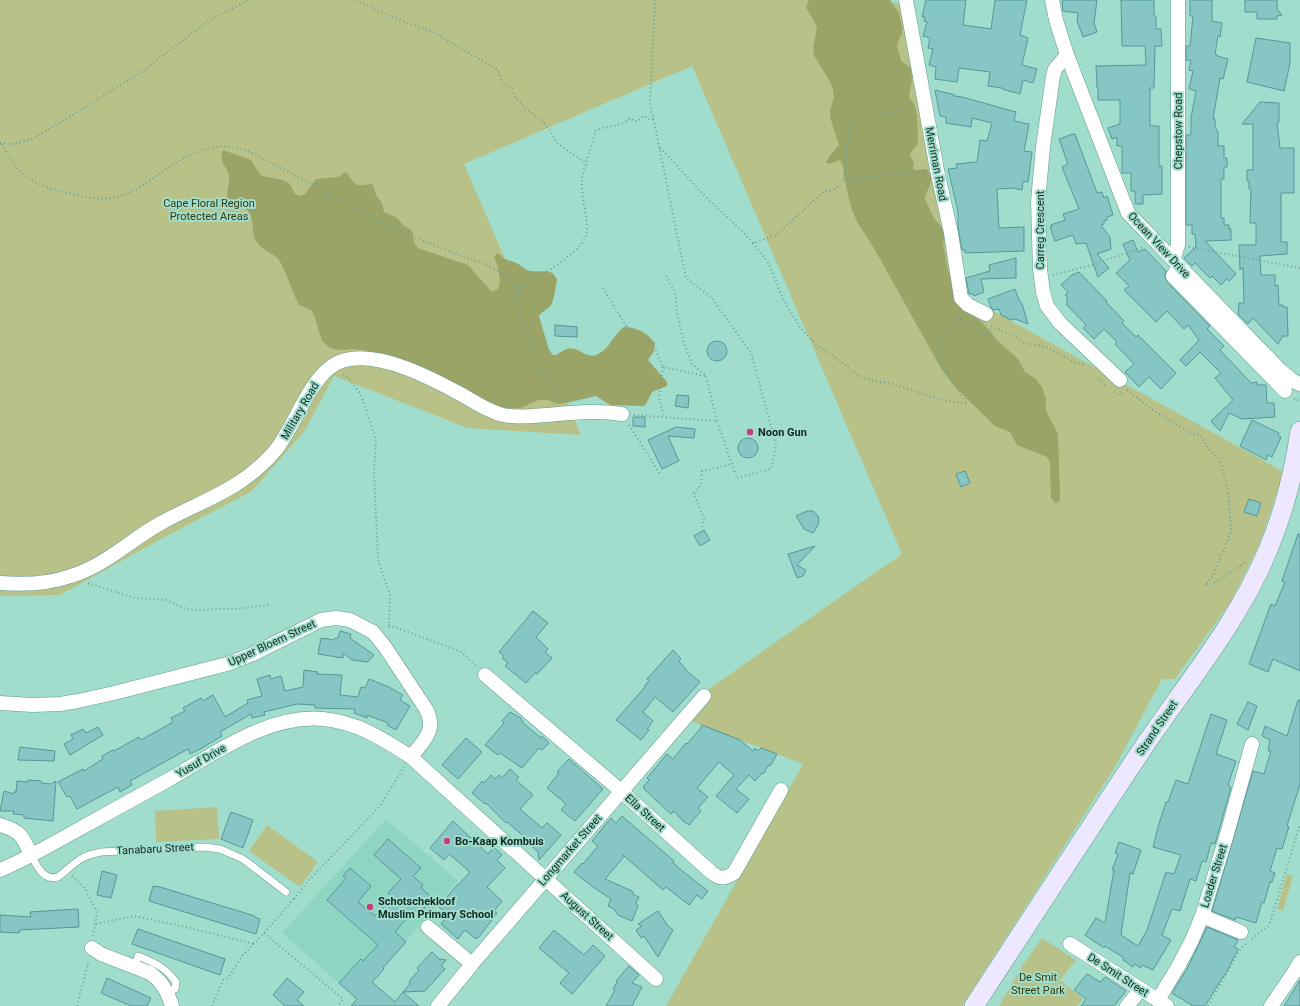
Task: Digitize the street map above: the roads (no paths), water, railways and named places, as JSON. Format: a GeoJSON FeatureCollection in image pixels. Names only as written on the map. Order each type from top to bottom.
{"type":"FeatureCollection","features":[{"type":"Feature","properties":{"kind":"street","name":"Merriman Road"},"geometry":{"type":"LineString","coordinates":[[906,0],[937,170],[951,233],[961,298],[988,320]]}},
{"type":"Feature","properties":{"kind":"street","name":"Ocean View Drive"},"geometry":{"type":"LineString","coordinates":[[1052,0],[1056,20],[1067,55],[1128,213],[1281,371],[1293,381],[1300,384]]}},
{"type":"Feature","properties":{"kind":"street","name":"Chepstow Road"},"geometry":{"type":"LineString","coordinates":[[1178,0],[1178,245],[1173,276],[1285,391]]}},
{"type":"Feature","properties":{"kind":"street","name":"Carreg Crescent"},"geometry":{"type":"LineString","coordinates":[[1067,55],[1055,69],[1053,76],[1044,140],[1038,201],[1040,269],[1045,300],[1054,315],[1123,385]]}},
{"type":"Feature","properties":{"kind":"street","name":"Military Road"},"geometry":{"type":"LineString","coordinates":[[0,583],[22,585],[37,584],[70,577],[85,571],[124,549],[161,523],[212,499],[234,486],[254,472],[274,452],[289,432],[316,382],[330,367],[344,360],[360,358],[380,361],[405,368],[440,382],[489,410],[501,415],[520,417],[604,411],[622,414]]}},
{"type":"Feature","properties":{"kind":"street","name":"Strand Street"},"geometry":{"type":"LineString","coordinates":[[974,1006],[1145,746],[1215,646],[1242,602],[1262,562],[1275,531],[1290,485],[1300,431]]}},
{"type":"Feature","properties":{"kind":"street","name":"Upper Bloem Street"},"geometry":{"type":"LineString","coordinates":[[0,703],[33,705],[60,704],[207,670],[253,654],[321,620],[336,618],[350,620],[373,632],[426,709],[430,720],[430,731],[411,757]]}},
{"type":"Feature","properties":{"kind":"street","name":"Ella Street"},"geometry":{"type":"LineString","coordinates":[[485,675],[621,791],[718,878],[728,877],[734,873],[782,790]]}},
{"type":"Feature","properties":{"kind":"street","name":"Longmarket Street"},"geometry":{"type":"LineString","coordinates":[[438,1006],[472,964],[704,696]]}},
{"type":"Feature","properties":{"kind":"street","name":"Yusuf Drive"},"geometry":{"type":"LineString","coordinates":[[0,870],[128,803],[239,739],[262,728],[281,723],[309,719],[322,719],[351,724],[364,729],[411,757]]}},
{"type":"Feature","properties":{"kind":"street","name":"Loader Street"},"geometry":{"type":"LineString","coordinates":[[1162,1003],[1202,916],[1252,744]]}},
{"type":"Feature","properties":{"kind":"street","name":"August Street"},"geometry":{"type":"LineString","coordinates":[[411,757],[656,979]]}},
{"type":"Feature","properties":{"kind":"street"},"geometry":{"type":"LineString","coordinates":[[0,825],[12,829],[20,834],[31,855]]}},
{"type":"Feature","properties":{"kind":"street"},"geometry":{"type":"LineString","coordinates":[[1202,916],[1241,932]]}},
{"type":"Feature","properties":{"kind":"street"},"geometry":{"type":"LineString","coordinates":[[428,927],[472,964]]}},
{"type":"Feature","properties":{"kind":"street","name":"De Smit Street"},"geometry":{"type":"LineString","coordinates":[[1070,944],[1162,1003]]}},
{"type":"Feature","properties":{"kind":"street"},"geometry":{"type":"LineString","coordinates":[[92,948],[101,954],[150,973],[156,977],[167,992],[172,1006]]}},
{"type":"Feature","properties":{"kind":"street"},"geometry":{"type":"LineString","coordinates":[[1271,1006],[1300,962]]}},
{"type":"Feature","properties":{"kind":"street"},"geometry":{"type":"LineString","coordinates":[[1127,1006],[1141,989]]}},
{"type":"Feature","properties":{"kind":"lane","name":"Tanabaru Street"},"geometry":{"type":"LineString","coordinates":[[31,855],[38,868],[44,875],[54,878],[61,874],[78,859],[88,854],[197,847],[212,848],[231,853],[243,859],[286,892]]}},
{"type":"Feature","properties":{"kind":"place","name":"Noon Gun"},"geometry":{"type":"Point","coordinates":[750,432]}},
{"type":"Feature","properties":{"kind":"place","name":"Bo-Kaap Kombuis"},"geometry":{"type":"Point","coordinates":[447,841]}},
{"type":"Feature","properties":{"kind":"place","name":"Schotschekloof Muslim Primary School"},"geometry":{"type":"Point","coordinates":[370,907]}},
{"type":"Feature","properties":{"kind":"park label","name":"Cape Floral Region Protected Areas"},"geometry":{"type":"Point","coordinates":[209,209]}},
{"type":"Feature","properties":{"kind":"park label","name":"De Smit Street Park"},"geometry":{"type":"Point","coordinates":[1038,983]}}]}
